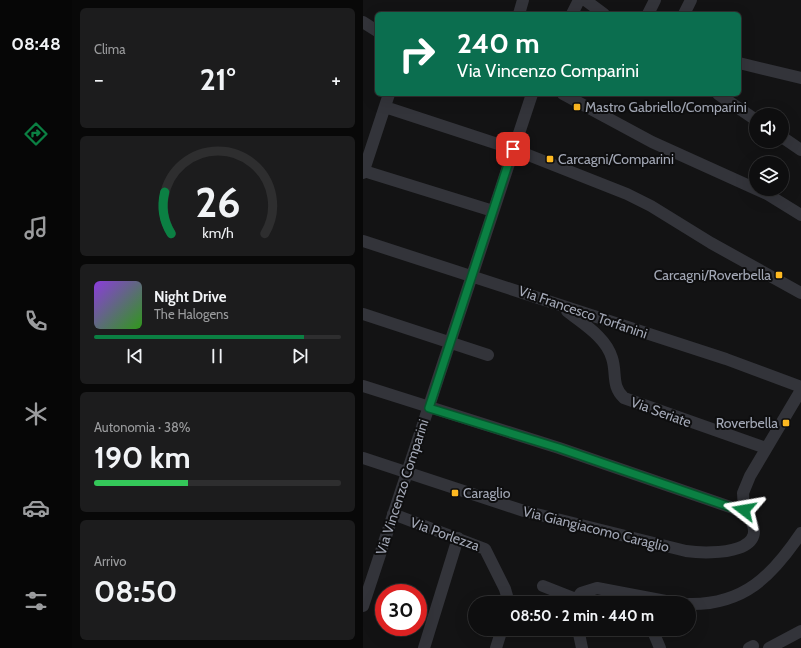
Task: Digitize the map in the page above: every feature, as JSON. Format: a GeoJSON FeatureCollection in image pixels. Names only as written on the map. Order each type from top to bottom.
{"type":"FeatureCollection","features":[{"type":"Feature","properties":{"kind":"street"},"geometry":{"type":"LineString","coordinates":[[520,12],[523,0]]}},
{"type":"Feature","properties":{"kind":"street"},"geometry":{"type":"LineString","coordinates":[[573,12],[579,0]]}},
{"type":"Feature","properties":{"kind":"street"},"geometry":{"type":"LineString","coordinates":[[585,0],[601,12]]}},
{"type":"Feature","properties":{"kind":"street"},"geometry":{"type":"LineString","coordinates":[[649,12],[655,0]]}},
{"type":"Feature","properties":{"kind":"street"},"geometry":{"type":"LineString","coordinates":[[685,12],[691,0]]}},
{"type":"Feature","properties":{"kind":"street"},"geometry":{"type":"LineString","coordinates":[[363,22],[375,30]]}},
{"type":"Feature","properties":{"kind":"street"},"geometry":{"type":"LineString","coordinates":[[741,63],[801,78]]}},
{"type":"Feature","properties":{"kind":"street"},"geometry":{"type":"LineString","coordinates":[[388,96],[363,172],[493,211]]}},
{"type":"Feature","properties":{"kind":"street","name":"Via Vincenzo Comparini"},"geometry":{"type":"LineString","coordinates":[[363,606],[473,277],[493,211],[531,96]]}},
{"type":"Feature","properties":{"kind":"street"},"geometry":{"type":"LineString","coordinates":[[567,96],[652,142],[767,194],[801,214]]}},
{"type":"Feature","properties":{"kind":"street"},"geometry":{"type":"LineString","coordinates":[[721,96],[749,115]]}},
{"type":"Feature","properties":{"kind":"street"},"geometry":{"type":"LineString","coordinates":[[385,107],[513,149],[637,199],[674,219],[711,243],[801,293]]}},
{"type":"Feature","properties":{"kind":"street"},"geometry":{"type":"LineString","coordinates":[[789,142],[801,150]]}},
{"type":"Feature","properties":{"kind":"street","name":"Via Francesco Torfanini"},"geometry":{"type":"LineString","coordinates":[[363,241],[726,359],[801,387]]}},
{"type":"Feature","properties":{"kind":"street","name":"Via Seriate"},"geometry":{"type":"LineString","coordinates":[[558,304],[594,333],[606,346],[613,358],[616,386],[624,398],[766,448]]}},
{"type":"Feature","properties":{"kind":"street"},"geometry":{"type":"LineString","coordinates":[[363,314],[488,355]]}},
{"type":"Feature","properties":{"kind":"street"},"geometry":{"type":"LineString","coordinates":[[363,386],[566,451],[733,508],[744,510],[743,493],[746,484],[801,390]]}},
{"type":"Feature","properties":{"kind":"street","name":"Via Giangiacomo Caraglio"},"geometry":{"type":"LineString","coordinates":[[363,458],[523,511],[686,551],[705,554],[741,548],[747,545],[753,534],[754,528],[751,519],[744,510]]}},
{"type":"Feature","properties":{"kind":"street","name":"Via Porlezza"},"geometry":{"type":"LineString","coordinates":[[393,514],[485,549],[505,588],[507,596]]}},
{"type":"Feature","properties":{"kind":"street"},"geometry":{"type":"LineString","coordinates":[[696,604],[721,602],[744,592],[772,571],[801,533]]}},
{"type":"Feature","properties":{"kind":"street"},"geometry":{"type":"LineString","coordinates":[[423,648],[458,538]]}},
{"type":"Feature","properties":{"kind":"street"},"geometry":{"type":"LineString","coordinates":[[543,586],[564,596]]}},
{"type":"Feature","properties":{"kind":"street"},"geometry":{"type":"LineString","coordinates":[[580,596],[587,590],[597,588],[630,596]]}},
{"type":"Feature","properties":{"kind":"street"},"geometry":{"type":"LineString","coordinates":[[769,648],[801,631]]}},
{"type":"Feature","properties":{"kind":"street"},"geometry":{"type":"LineString","coordinates":[[496,648],[500,636]]}},
{"type":"Feature","properties":{"kind":"street"},"geometry":{"type":"LineString","coordinates":[[579,636],[582,648]]}},
{"type":"Feature","properties":{"kind":"street"},"geometry":{"type":"LineString","coordinates":[[655,636],[660,648]]}},
{"type":"Feature","properties":{"kind":"place","name":"Mastro Gabriello/Comparini"},"geometry":{"type":"Point","coordinates":[577,107]}},
{"type":"Feature","properties":{"kind":"place","name":"Carcagni/Comparini"},"geometry":{"type":"Point","coordinates":[550,159]}},
{"type":"Feature","properties":{"kind":"place","name":"Carcagni/Roverbella"},"geometry":{"type":"Point","coordinates":[779,275]}},
{"type":"Feature","properties":{"kind":"place","name":"Roverbella"},"geometry":{"type":"Point","coordinates":[786,423]}},
{"type":"Feature","properties":{"kind":"place","name":"Caraglio"},"geometry":{"type":"Point","coordinates":[455,493]}},
{"type":"Feature","properties":{"kind":"route"},"geometry":{"type":"LineString","coordinates":[[513,149],[429,408],[559,448],[622,469],[655,482],[733,508],[744,510]]}}]}
